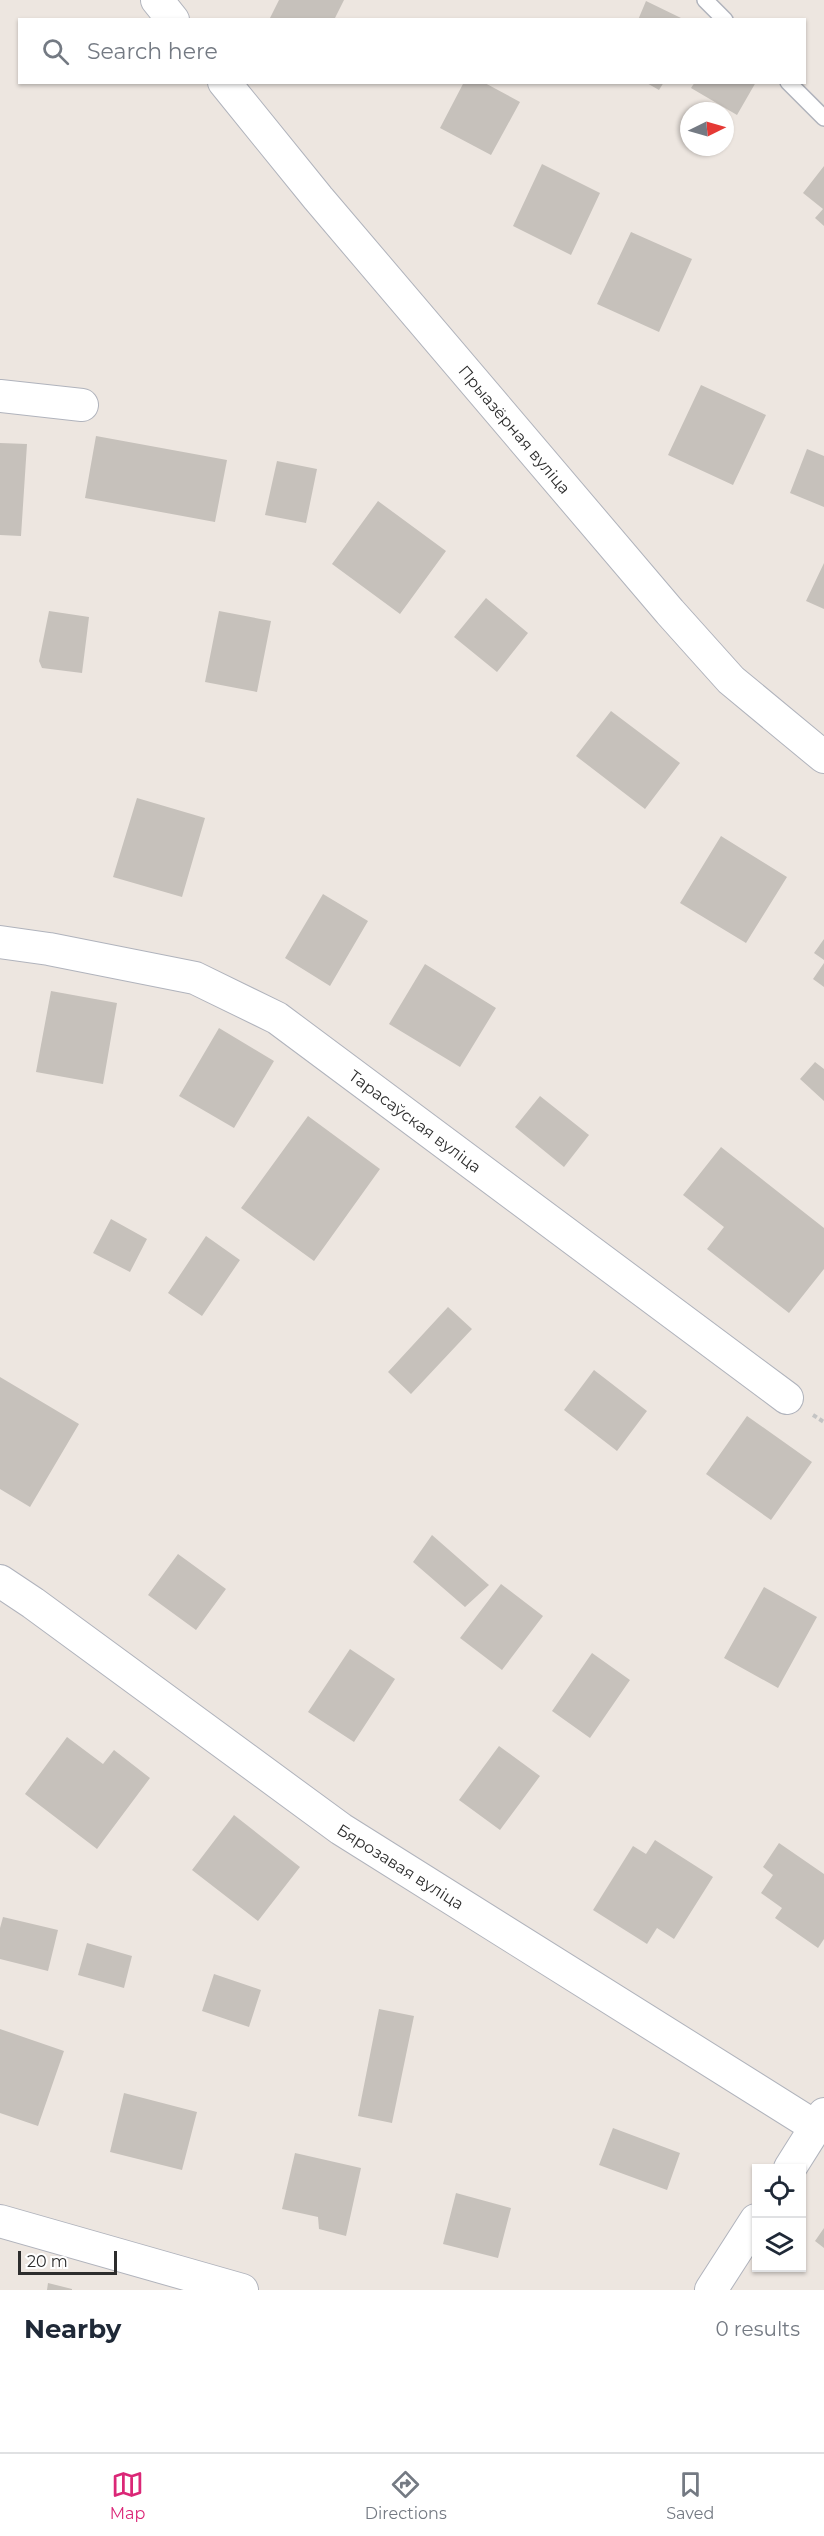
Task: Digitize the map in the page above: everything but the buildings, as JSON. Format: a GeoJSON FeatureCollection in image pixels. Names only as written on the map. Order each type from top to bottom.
{"type":"FeatureCollection","features":[{"type":"Feature","properties":{"kind":"street"},"geometry":{"type":"LineString","coordinates":[[157,0],[171,18]]}},
{"type":"Feature","properties":{"kind":"street","name":"Прыазёрная вуліца"},"geometry":{"type":"LineString","coordinates":[[226,84],[318,198],[670,612],[731,680],[824,757]]}},
{"type":"Feature","properties":{"kind":"street"},"geometry":{"type":"LineString","coordinates":[[0,396],[82,405]]}},
{"type":"Feature","properties":{"kind":"street","name":"Тарасаўская вуліца"},"geometry":{"type":"LineString","coordinates":[[0,942],[49,949],[195,978],[276,1018],[787,1398]]}},
{"type":"Feature","properties":{"kind":"street","name":"Бярозавая вуліца"},"geometry":{"type":"LineString","coordinates":[[0,1581],[33,1602],[341,1829],[820,2120]]}},
{"type":"Feature","properties":{"kind":"street"},"geometry":{"type":"LineString","coordinates":[[793,2164],[820,2120]]}},
{"type":"Feature","properties":{"kind":"street"},"geometry":{"type":"LineString","coordinates":[[0,2221],[242,2290]]}},
{"type":"Feature","properties":{"kind":"street"},"geometry":{"type":"LineString","coordinates":[[711,2290],[752,2226]]}},
{"type":"Feature","properties":{"kind":"lane"},"geometry":{"type":"LineString","coordinates":[[705,0],[723,18]]}},
{"type":"Feature","properties":{"kind":"lane"},"geometry":{"type":"LineString","coordinates":[[790,84],[824,118]]}}]}
